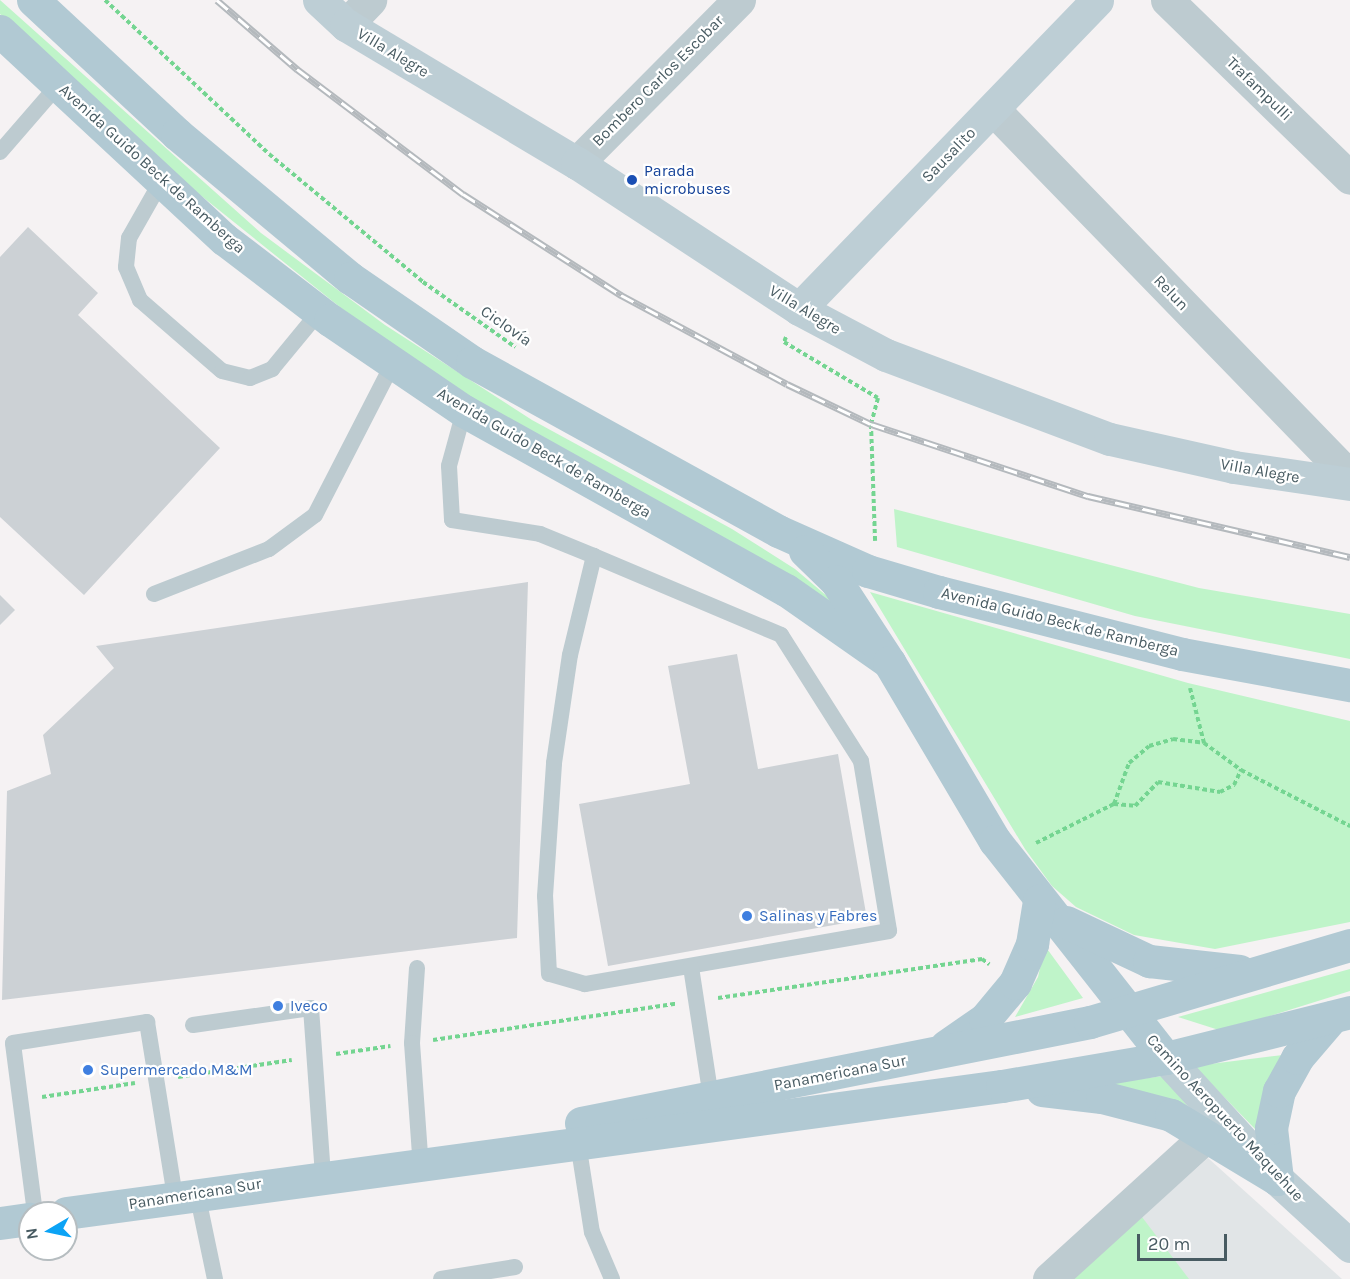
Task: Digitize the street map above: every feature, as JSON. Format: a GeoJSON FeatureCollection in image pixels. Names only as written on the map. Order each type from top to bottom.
{"type":"FeatureCollection","features":[{"type":"Feature","properties":{"kind":"main road","name":"Avenida Guido Beck de Ramberga"},"geometry":{"type":"LineString","coordinates":[[33,0],[177,134],[350,278],[472,362],[778,531],[836,581],[889,662],[1008,858],[1039,901],[1130,1012]]}},
{"type":"Feature","properties":{"kind":"main road","name":"Villa Alegre"},"geometry":{"type":"LineString","coordinates":[[319,0],[346,25],[577,163],[800,309],[924,373],[1110,439],[1234,467],[1350,484]]}},
{"type":"Feature","properties":{"kind":"main road","name":"Sausalito"},"geometry":{"type":"LineString","coordinates":[[800,309],[1097,0]]}},
{"type":"Feature","properties":{"kind":"main road","name":"Avenida Guido Beck de Ramberga"},"geometry":{"type":"LineString","coordinates":[[0,31],[224,239],[319,312],[464,411],[786,590],[889,662]]}},
{"type":"Feature","properties":{"kind":"main road","name":"Avenida Guido Beck de Ramberga"},"geometry":{"type":"LineString","coordinates":[[778,531],[874,551],[1182,654],[1350,685]]}},
{"type":"Feature","properties":{"kind":"main road"},"geometry":{"type":"LineString","coordinates":[[924,1058],[976,1027],[1015,983],[1032,944],[1039,901],[1090,938],[1149,961],[1205,971],[1264,971]]}},
{"type":"Feature","properties":{"kind":"main road","name":"Panamericana Sur"},"geometry":{"type":"LineString","coordinates":[[323,1174],[711,1097],[924,1058],[1130,1012],[1350,945]]}},
{"type":"Feature","properties":{"kind":"main road","name":"Camino Aeropuerto Maquehue"},"geometry":{"type":"LineString","coordinates":[[1130,1012],[1166,1058],[1277,1179],[1350,1246]]}},
{"type":"Feature","properties":{"kind":"main road"},"geometry":{"type":"LineString","coordinates":[[1277,1179],[1271,1128],[1279,1091],[1297,1058],[1341,1015]]}},
{"type":"Feature","properties":{"kind":"main road","name":"Panamericana Sur"},"geometry":{"type":"LineString","coordinates":[[78,1211],[323,1174],[578,1143],[1002,1086],[1166,1058],[1341,1015]]}},
{"type":"Feature","properties":{"kind":"main road"},"geometry":{"type":"LineString","coordinates":[[1002,1086],[1136,1104],[1207,1135],[1277,1179]]}},
{"type":"Feature","properties":{"kind":"main road"},"geometry":{"type":"LineString","coordinates":[[0,1223],[18,1221]]}},
{"type":"Feature","properties":{"kind":"street"},"geometry":{"type":"LineString","coordinates":[[346,25],[370,0]]}},
{"type":"Feature","properties":{"kind":"street","name":"Bombero Carlos Escobar"},"geometry":{"type":"LineString","coordinates":[[577,163],[739,0]]}},
{"type":"Feature","properties":{"kind":"street","name":"Trafampulli"},"geometry":{"type":"LineString","coordinates":[[1167,0],[1350,178]]}},
{"type":"Feature","properties":{"kind":"street","name":"Relun"},"geometry":{"type":"LineString","coordinates":[[993,109],[1350,477]]}},
{"type":"Feature","properties":{"kind":"street"},"geometry":{"type":"LineString","coordinates":[[1049,1279],[1207,1135]]}},
{"type":"Feature","properties":{"kind":"lane"},"geometry":{"type":"LineString","coordinates":[[0,152],[59,84]]}},
{"type":"Feature","properties":{"kind":"lane"},"geometry":{"type":"LineString","coordinates":[[162,180],[129,238],[126,267],[140,300],[222,371],[250,378],[272,369],[319,312]]}},
{"type":"Feature","properties":{"kind":"lane"},"geometry":{"type":"LineString","coordinates":[[154,594],[269,549],[315,515],[393,363]]}},
{"type":"Feature","properties":{"kind":"lane"},"geometry":{"type":"LineString","coordinates":[[464,411],[449,466],[452,520],[540,534],[594,556],[781,636],[861,761],[889,932],[585,984],[549,974],[545,963],[554,763],[570,655],[594,556]]}},
{"type":"Feature","properties":{"kind":"lane"},"geometry":{"type":"LineString","coordinates":[[691,967],[711,1097]]}},
{"type":"Feature","properties":{"kind":"lane"},"geometry":{"type":"LineString","coordinates":[[417,968],[412,1043],[420,1155]]}},
{"type":"Feature","properties":{"kind":"lane"},"geometry":{"type":"LineString","coordinates":[[193,1025],[311,1008],[323,1174]]}},
{"type":"Feature","properties":{"kind":"lane"},"geometry":{"type":"LineString","coordinates":[[33,1201],[13,1043],[147,1022],[156,1080],[186,1195],[215,1279]]}},
{"type":"Feature","properties":{"kind":"lane"},"geometry":{"type":"LineString","coordinates":[[578,1143],[592,1232],[612,1279]]}},
{"type":"Feature","properties":{"kind":"lane"},"geometry":{"type":"LineString","coordinates":[[441,1279],[514,1267]]}},
{"type":"Feature","properties":{"kind":"path","name":"Ciclovía"},"geometry":{"type":"LineString","coordinates":[[105,0],[269,154],[423,282],[519,350]]}},
{"type":"Feature","properties":{"kind":"path"},"geometry":{"type":"LineString","coordinates":[[800,309],[784,342],[878,398],[871,424],[874,551]]}},
{"type":"Feature","properties":{"kind":"path"},"geometry":{"type":"LineString","coordinates":[[1182,654],[1204,743]]}},
{"type":"Feature","properties":{"kind":"path"},"geometry":{"type":"LineString","coordinates":[[1114,804],[1129,763],[1149,746],[1173,738],[1204,743],[1241,770],[1350,826]]}},
{"type":"Feature","properties":{"kind":"path"},"geometry":{"type":"LineString","coordinates":[[1008,858],[1114,804],[1135,806],[1158,782],[1220,792],[1234,785],[1241,770]]}},
{"type":"Feature","properties":{"kind":"path"},"geometry":{"type":"LineString","coordinates":[[20,1100],[982,960],[1015,983]]}},
{"type":"Feature","properties":{"kind":"shaded area"},"geometry":{"type":"Polygon","coordinates":[[[1208,1158],[1342,1279],[1072,1279],[1208,1158]]]}},
{"type":"Feature","properties":{"kind":"green space"},"geometry":{"type":"Polygon","coordinates":[[[0,0],[261,233],[385,325],[532,420],[732,529],[795,569],[841,608],[509,422],[371,332],[169,170],[0,14],[0,0]]]}},
{"type":"Feature","properties":{"kind":"green space"},"geometry":{"type":"Polygon","coordinates":[[[894,509],[1199,588],[1350,614],[1350,659],[1135,616],[897,547],[894,509]]]}},
{"type":"Feature","properties":{"kind":"green space"},"geometry":{"type":"Polygon","coordinates":[[[870,592],[1188,683],[1350,721],[1350,922],[1215,949],[1134,935],[1076,907],[1052,886],[1025,849],[870,592]]]}},
{"type":"Feature","properties":{"kind":"green space"},"geometry":{"type":"Polygon","coordinates":[[[1045,946],[1083,998],[1015,1017],[1038,977],[1045,946]]]}},
{"type":"Feature","properties":{"kind":"green space"},"geometry":{"type":"Polygon","coordinates":[[[1350,969],[1350,991],[1222,1031],[1178,1017],[1350,969]]]}},
{"type":"Feature","properties":{"kind":"green space"},"geometry":{"type":"Polygon","coordinates":[[[1283,1055],[1257,1131],[1194,1066],[1283,1055]]]}},
{"type":"Feature","properties":{"kind":"green space"},"geometry":{"type":"Polygon","coordinates":[[[1163,1076],[1190,1109],[1102,1084],[1163,1076]]]}},
{"type":"Feature","properties":{"kind":"green space"},"geometry":{"type":"Polygon","coordinates":[[[1142,1217],[1189,1279],[1072,1279],[1142,1217]]]}},
{"type":"Feature","properties":{"kind":"building"},"geometry":{"type":"Polygon","coordinates":[[[28,227],[98,293],[78,315],[220,448],[84,595],[0,517],[0,257],[28,227]]]}},
{"type":"Feature","properties":{"kind":"building"},"geometry":{"type":"Polygon","coordinates":[[[528,582],[517,938],[2,1000],[7,791],[51,774],[43,735],[114,668],[96,646],[528,582]]]}},
{"type":"Feature","properties":{"kind":"building"},"geometry":{"type":"Polygon","coordinates":[[[0,595],[15,610],[0,625],[0,595]]]}},
{"type":"Feature","properties":{"kind":"building"},"geometry":{"type":"Polygon","coordinates":[[[737,654],[758,769],[838,754],[867,919],[608,966],[579,804],[690,784],[668,666],[737,654]]]}},
{"type":"Feature","properties":{"kind":"railway"},"geometry":{"type":"LineString","coordinates":[[217,0],[297,69],[463,194],[621,295],[787,384],[871,424],[1088,496],[1350,557]]}},
{"type":"Feature","properties":{"kind":"place","name":"Parada microbuses"},"geometry":{"type":"Point","coordinates":[632,180]}},
{"type":"Feature","properties":{"kind":"place","name":"Salinas y Fabres"},"geometry":{"type":"Point","coordinates":[747,916]}},
{"type":"Feature","properties":{"kind":"place","name":"Iveco"},"geometry":{"type":"Point","coordinates":[278,1006]}},
{"type":"Feature","properties":{"kind":"place","name":"Supermercado M&M"},"geometry":{"type":"Point","coordinates":[88,1070]}}]}
